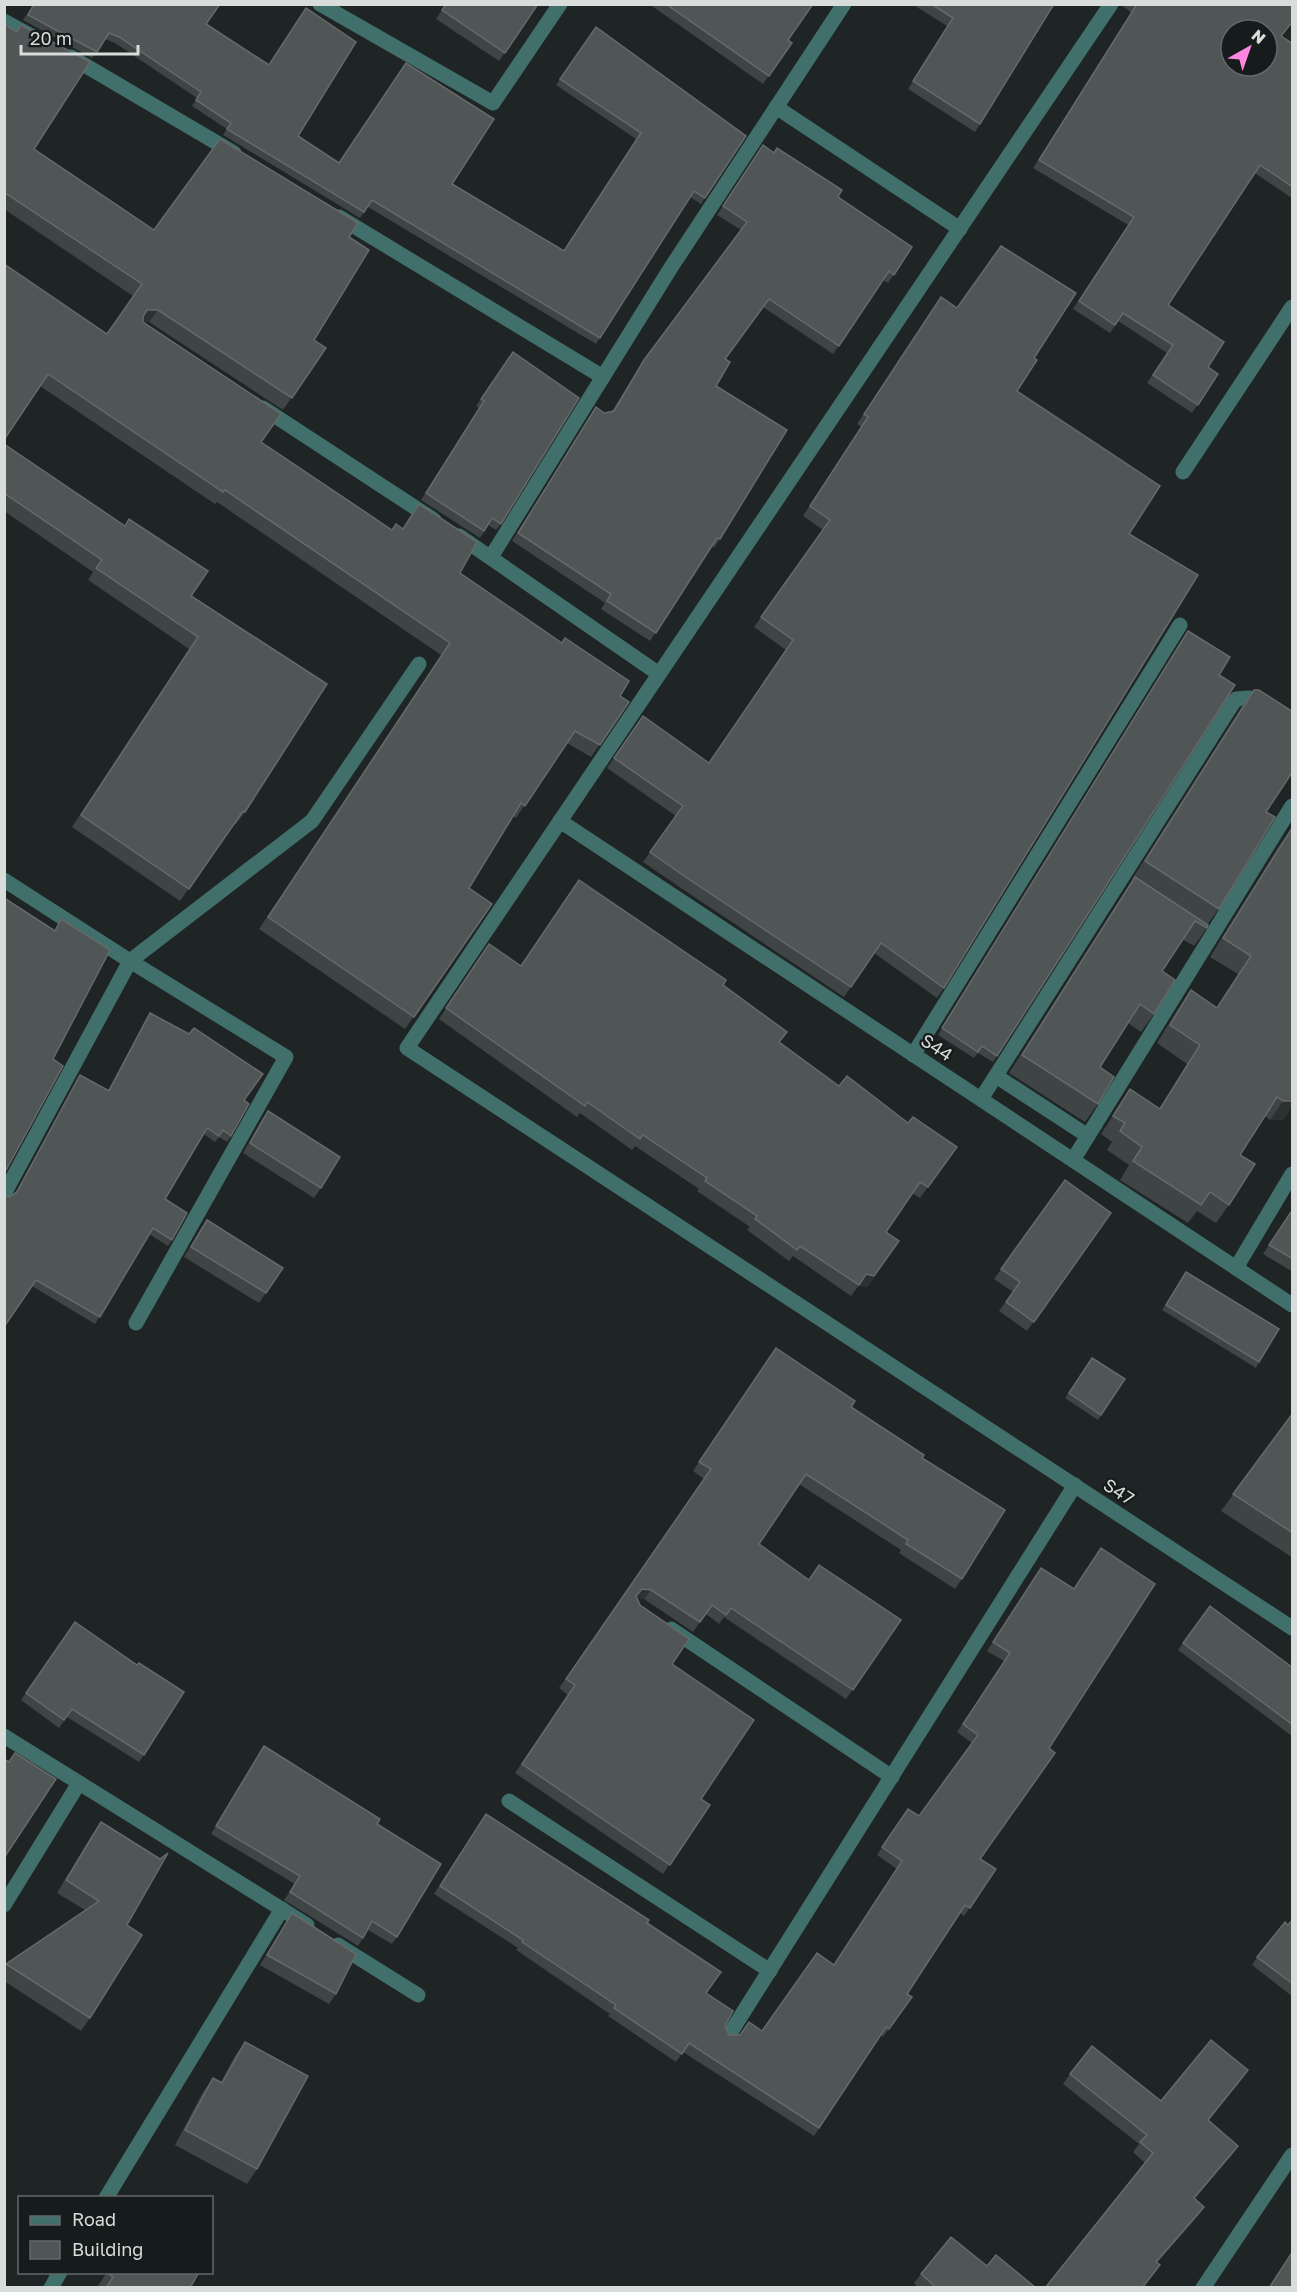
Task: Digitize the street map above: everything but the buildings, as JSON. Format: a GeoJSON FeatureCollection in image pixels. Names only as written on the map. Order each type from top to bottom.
{"type":"FeatureCollection","features":[{"type":"Feature","properties":{"kind":"street"},"geometry":{"type":"LineString","coordinates":[[320,4],[493,103],[560,4]]}},
{"type":"Feature","properties":{"kind":"street"},"geometry":{"type":"LineString","coordinates":[[491,557],[603,377],[844,4]]}},
{"type":"Feature","properties":{"kind":"street"},"geometry":{"type":"LineString","coordinates":[[560,821],[1111,4]]}},
{"type":"Feature","properties":{"kind":"street"},"geometry":{"type":"LineString","coordinates":[[4,21],[120,84],[251,164]]}},
{"type":"Feature","properties":{"kind":"street"},"geometry":{"type":"LineString","coordinates":[[776,107],[960,229]]}},
{"type":"Feature","properties":{"kind":"street"},"geometry":{"type":"LineString","coordinates":[[322,206],[603,377]]}},
{"type":"Feature","properties":{"kind":"street"},"geometry":{"type":"LineString","coordinates":[[1183,472],[1293,307]]}},
{"type":"Feature","properties":{"kind":"street"},"geometry":{"type":"LineString","coordinates":[[253,402],[491,557],[659,674]]}},
{"type":"Feature","properties":{"kind":"street"},"geometry":{"type":"LineString","coordinates":[[913,1055],[1180,626]]}},
{"type":"Feature","properties":{"kind":"street"},"geometry":{"type":"LineString","coordinates":[[4,1194],[130,961],[312,821],[419,664]]}},
{"type":"Feature","properties":{"kind":"street"},"geometry":{"type":"LineString","coordinates":[[981,1099],[1124,885],[1236,699],[1249,698],[1293,727]]}},
{"type":"Feature","properties":{"kind":"street"},"geometry":{"type":"LineString","coordinates":[[1073,1160],[1204,937],[1293,806]]}},
{"type":"Feature","properties":{"kind":"street","name":"S44"},"geometry":{"type":"LineString","coordinates":[[560,821],[1293,1305]]}},
{"type":"Feature","properties":{"kind":"street","name":"S47"},"geometry":{"type":"LineString","coordinates":[[560,821],[407,1048],[1293,1629]]}},
{"type":"Feature","properties":{"kind":"street"},"geometry":{"type":"LineString","coordinates":[[4,880],[286,1057],[136,1323]]}},
{"type":"Feature","properties":{"kind":"street"},"geometry":{"type":"LineString","coordinates":[[996,1076],[1088,1136]]}},
{"type":"Feature","properties":{"kind":"street"},"geometry":{"type":"LineString","coordinates":[[1236,1268],[1293,1174]]}},
{"type":"Feature","properties":{"kind":"street"},"geometry":{"type":"LineString","coordinates":[[729,2035],[1075,1485]]}},
{"type":"Feature","properties":{"kind":"street"},"geometry":{"type":"LineString","coordinates":[[658,1620],[891,1777]]}},
{"type":"Feature","properties":{"kind":"street"},"geometry":{"type":"LineString","coordinates":[[4,1736],[418,1995]]}},
{"type":"Feature","properties":{"kind":"street"},"geometry":{"type":"LineString","coordinates":[[4,1905],[79,1783]]}},
{"type":"Feature","properties":{"kind":"street"},"geometry":{"type":"LineString","coordinates":[[509,1802],[770,1971]]}},
{"type":"Feature","properties":{"kind":"street"},"geometry":{"type":"LineString","coordinates":[[107,2196],[282,1909]]}},
{"type":"Feature","properties":{"kind":"street"},"geometry":{"type":"LineString","coordinates":[[1203,2288],[1293,2155]]}},
{"type":"Feature","properties":{"kind":"street"},"geometry":{"type":"LineString","coordinates":[[51,2288],[59,2274]]}}]}
